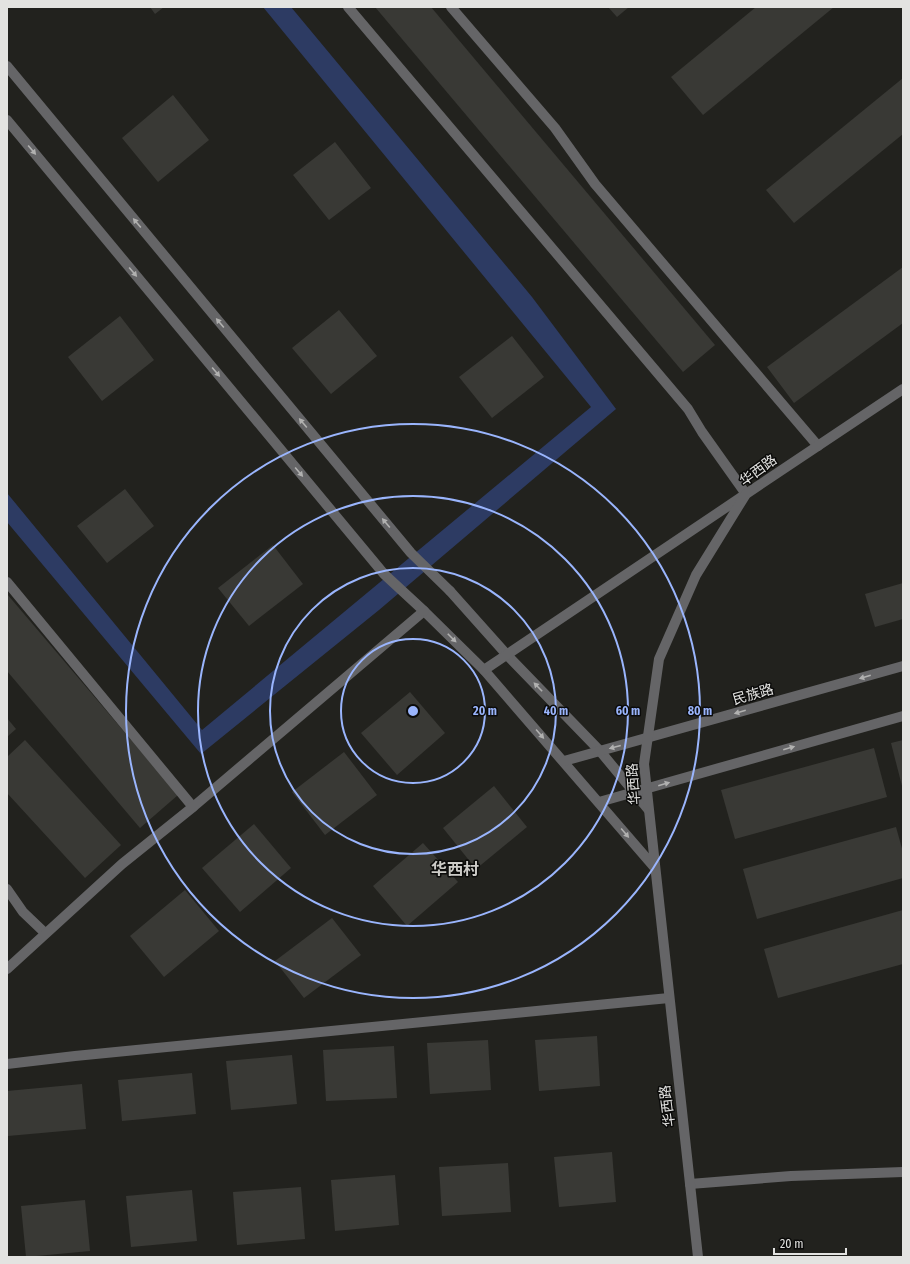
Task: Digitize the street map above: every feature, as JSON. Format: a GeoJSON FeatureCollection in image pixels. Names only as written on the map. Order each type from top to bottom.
{"type":"FeatureCollection","features":[{"type":"Feature","properties":{"kind":"street"},"geometry":{"type":"LineString","coordinates":[[348,7],[688,409],[702,432],[746,494],[484,670]]}},
{"type":"Feature","properties":{"kind":"street"},"geometry":{"type":"LineString","coordinates":[[451,7],[555,128],[595,184],[818,446]]}},
{"type":"Feature","properties":{"kind":"street"},"geometry":{"type":"LineString","coordinates":[[7,66],[411,553],[450,591],[507,655],[600,751],[648,810]]}},
{"type":"Feature","properties":{"kind":"street"},"geometry":{"type":"LineString","coordinates":[[7,120],[384,574],[484,670],[655,868]]}},
{"type":"Feature","properties":{"kind":"street","name":"华西路"},"geometry":{"type":"LineString","coordinates":[[698,1257],[644,764],[659,659],[696,575],[746,494],[903,389]]}},
{"type":"Feature","properties":{"kind":"street"},"geometry":{"type":"LineString","coordinates":[[7,582],[193,807]]}},
{"type":"Feature","properties":{"kind":"street"},"geometry":{"type":"LineString","coordinates":[[7,969],[122,864],[193,807],[424,611]]}},
{"type":"Feature","properties":{"kind":"street","name":"民族路"},"geometry":{"type":"LineString","coordinates":[[564,761],[903,666]]}},
{"type":"Feature","properties":{"kind":"street"},"geometry":{"type":"LineString","coordinates":[[599,802],[903,716]]}},
{"type":"Feature","properties":{"kind":"street"},"geometry":{"type":"LineString","coordinates":[[7,888],[23,912],[45,933]]}},
{"type":"Feature","properties":{"kind":"street"},"geometry":{"type":"LineString","coordinates":[[7,1064],[83,1055],[669,998]]}},
{"type":"Feature","properties":{"kind":"street"},"geometry":{"type":"LineString","coordinates":[[690,1184],[791,1176],[903,1172]]}},
{"type":"Feature","properties":{"kind":"water"},"geometry":{"type":"Polygon","coordinates":[[[263,7],[291,7],[532,297],[616,409],[379,610],[201,754],[7,522],[7,493],[202,730],[591,407],[263,7]]]}},
{"type":"Feature","properties":{"kind":"building"},"geometry":{"type":"Polygon","coordinates":[[[150,7],[164,7],[155,14],[150,7]]]}},
{"type":"Feature","properties":{"kind":"building"},"geometry":{"type":"Polygon","coordinates":[[[375,7],[431,7],[715,345],[683,372],[375,7]]]}},
{"type":"Feature","properties":{"kind":"building"},"geometry":{"type":"Polygon","coordinates":[[[608,7],[629,7],[617,17],[608,7]]]}},
{"type":"Feature","properties":{"kind":"building"},"geometry":{"type":"Polygon","coordinates":[[[756,7],[834,7],[703,115],[671,77],[756,7]]]}},
{"type":"Feature","properties":{"kind":"building"},"geometry":{"type":"Polygon","coordinates":[[[903,78],[903,134],[794,223],[766,190],[903,78]]]}},
{"type":"Feature","properties":{"kind":"building"},"geometry":{"type":"Polygon","coordinates":[[[173,95],[209,140],[158,182],[122,138],[173,95]]]}},
{"type":"Feature","properties":{"kind":"building"},"geometry":{"type":"Polygon","coordinates":[[[335,142],[371,188],[329,220],[293,175],[335,142]]]}},
{"type":"Feature","properties":{"kind":"building"},"geometry":{"type":"Polygon","coordinates":[[[903,267],[903,323],[794,403],[767,367],[903,267]]]}},
{"type":"Feature","properties":{"kind":"building"},"geometry":{"type":"Polygon","coordinates":[[[339,310],[377,356],[331,394],[292,348],[339,310]]]}},
{"type":"Feature","properties":{"kind":"building"},"geometry":{"type":"Polygon","coordinates":[[[120,316],[154,360],[102,401],[68,357],[120,316]]]}},
{"type":"Feature","properties":{"kind":"building"},"geometry":{"type":"Polygon","coordinates":[[[512,336],[544,377],[492,418],[459,377],[512,336]]]}},
{"type":"Feature","properties":{"kind":"building"},"geometry":{"type":"Polygon","coordinates":[[[125,489],[154,526],[107,563],[77,526],[125,489]]]}},
{"type":"Feature","properties":{"kind":"building"},"geometry":{"type":"Polygon","coordinates":[[[273,545],[303,584],[249,626],[218,588],[273,545]]]}},
{"type":"Feature","properties":{"kind":"building"},"geometry":{"type":"Polygon","coordinates":[[[903,583],[903,619],[875,627],[865,594],[903,583]]]}},
{"type":"Feature","properties":{"kind":"building"},"geometry":{"type":"Polygon","coordinates":[[[7,594],[178,795],[140,828],[7,671],[7,594]]]}},
{"type":"Feature","properties":{"kind":"building"},"geometry":{"type":"Polygon","coordinates":[[[410,692],[445,733],[397,775],[361,733],[410,692]]]}},
{"type":"Feature","properties":{"kind":"building"},"geometry":{"type":"Polygon","coordinates":[[[7,718],[16,729],[7,737],[7,718]]]}},
{"type":"Feature","properties":{"kind":"building"},"geometry":{"type":"Polygon","coordinates":[[[25,740],[121,845],[85,878],[7,793],[7,757],[25,740]]]}},
{"type":"Feature","properties":{"kind":"building"},"geometry":{"type":"Polygon","coordinates":[[[903,740],[903,786],[902,786],[891,743],[903,740]]]}},
{"type":"Feature","properties":{"kind":"building"},"geometry":{"type":"Polygon","coordinates":[[[874,748],[887,797],[735,839],[721,790],[874,748]]]}},
{"type":"Feature","properties":{"kind":"building"},"geometry":{"type":"Polygon","coordinates":[[[344,752],[377,795],[325,835],[292,792],[344,752]]]}},
{"type":"Feature","properties":{"kind":"building"},"geometry":{"type":"Polygon","coordinates":[[[494,786],[527,827],[476,869],[443,828],[494,786]]]}},
{"type":"Feature","properties":{"kind":"building"},"geometry":{"type":"Polygon","coordinates":[[[254,824],[291,868],[240,912],[202,868],[254,824]]]}},
{"type":"Feature","properties":{"kind":"building"},"geometry":{"type":"Polygon","coordinates":[[[896,827],[903,852],[903,878],[757,919],[743,869],[896,827]]]}},
{"type":"Feature","properties":{"kind":"building"},"geometry":{"type":"Polygon","coordinates":[[[423,843],[458,882],[407,926],[373,886],[423,843]]]}},
{"type":"Feature","properties":{"kind":"building"},"geometry":{"type":"Polygon","coordinates":[[[185,890],[219,931],[164,977],[130,936],[185,890]]]}},
{"type":"Feature","properties":{"kind":"building"},"geometry":{"type":"Polygon","coordinates":[[[903,910],[903,964],[778,998],[764,949],[903,910]]]}},
{"type":"Feature","properties":{"kind":"building"},"geometry":{"type":"Polygon","coordinates":[[[332,918],[361,955],[304,998],[275,961],[332,918]]]}},
{"type":"Feature","properties":{"kind":"building"},"geometry":{"type":"Polygon","coordinates":[[[597,1036],[600,1086],[539,1091],[535,1040],[597,1036]]]}},
{"type":"Feature","properties":{"kind":"building"},"geometry":{"type":"Polygon","coordinates":[[[488,1040],[491,1090],[430,1094],[427,1043],[488,1040]]]}},
{"type":"Feature","properties":{"kind":"building"},"geometry":{"type":"Polygon","coordinates":[[[394,1046],[397,1098],[326,1101],[323,1050],[394,1046]]]}},
{"type":"Feature","properties":{"kind":"building"},"geometry":{"type":"Polygon","coordinates":[[[292,1055],[297,1104],[231,1110],[226,1061],[292,1055]]]}},
{"type":"Feature","properties":{"kind":"building"},"geometry":{"type":"Polygon","coordinates":[[[192,1073],[196,1114],[122,1121],[118,1080],[192,1073]]]}},
{"type":"Feature","properties":{"kind":"building"},"geometry":{"type":"Polygon","coordinates":[[[82,1084],[86,1129],[8,1136],[7,1091],[82,1084]]]}},
{"type":"Feature","properties":{"kind":"building"},"geometry":{"type":"Polygon","coordinates":[[[612,1152],[616,1202],[559,1207],[554,1157],[612,1152]]]}},
{"type":"Feature","properties":{"kind":"building"},"geometry":{"type":"Polygon","coordinates":[[[508,1163],[511,1212],[442,1216],[439,1167],[508,1163]]]}},
{"type":"Feature","properties":{"kind":"building"},"geometry":{"type":"Polygon","coordinates":[[[395,1175],[399,1225],[335,1231],[331,1180],[395,1175]]]}},
{"type":"Feature","properties":{"kind":"building"},"geometry":{"type":"Polygon","coordinates":[[[301,1187],[305,1239],[237,1245],[233,1192],[301,1187]]]}},
{"type":"Feature","properties":{"kind":"building"},"geometry":{"type":"Polygon","coordinates":[[[192,1190],[197,1241],[131,1247],[126,1196],[192,1190]]]}},
{"type":"Feature","properties":{"kind":"building"},"geometry":{"type":"Polygon","coordinates":[[[85,1200],[90,1251],[26,1257],[21,1206],[85,1200]]]}},
{"type":"Feature","properties":{"kind":"district","name":"华西村"},"geometry":{"type":"Point","coordinates":[455,869]}}]}
